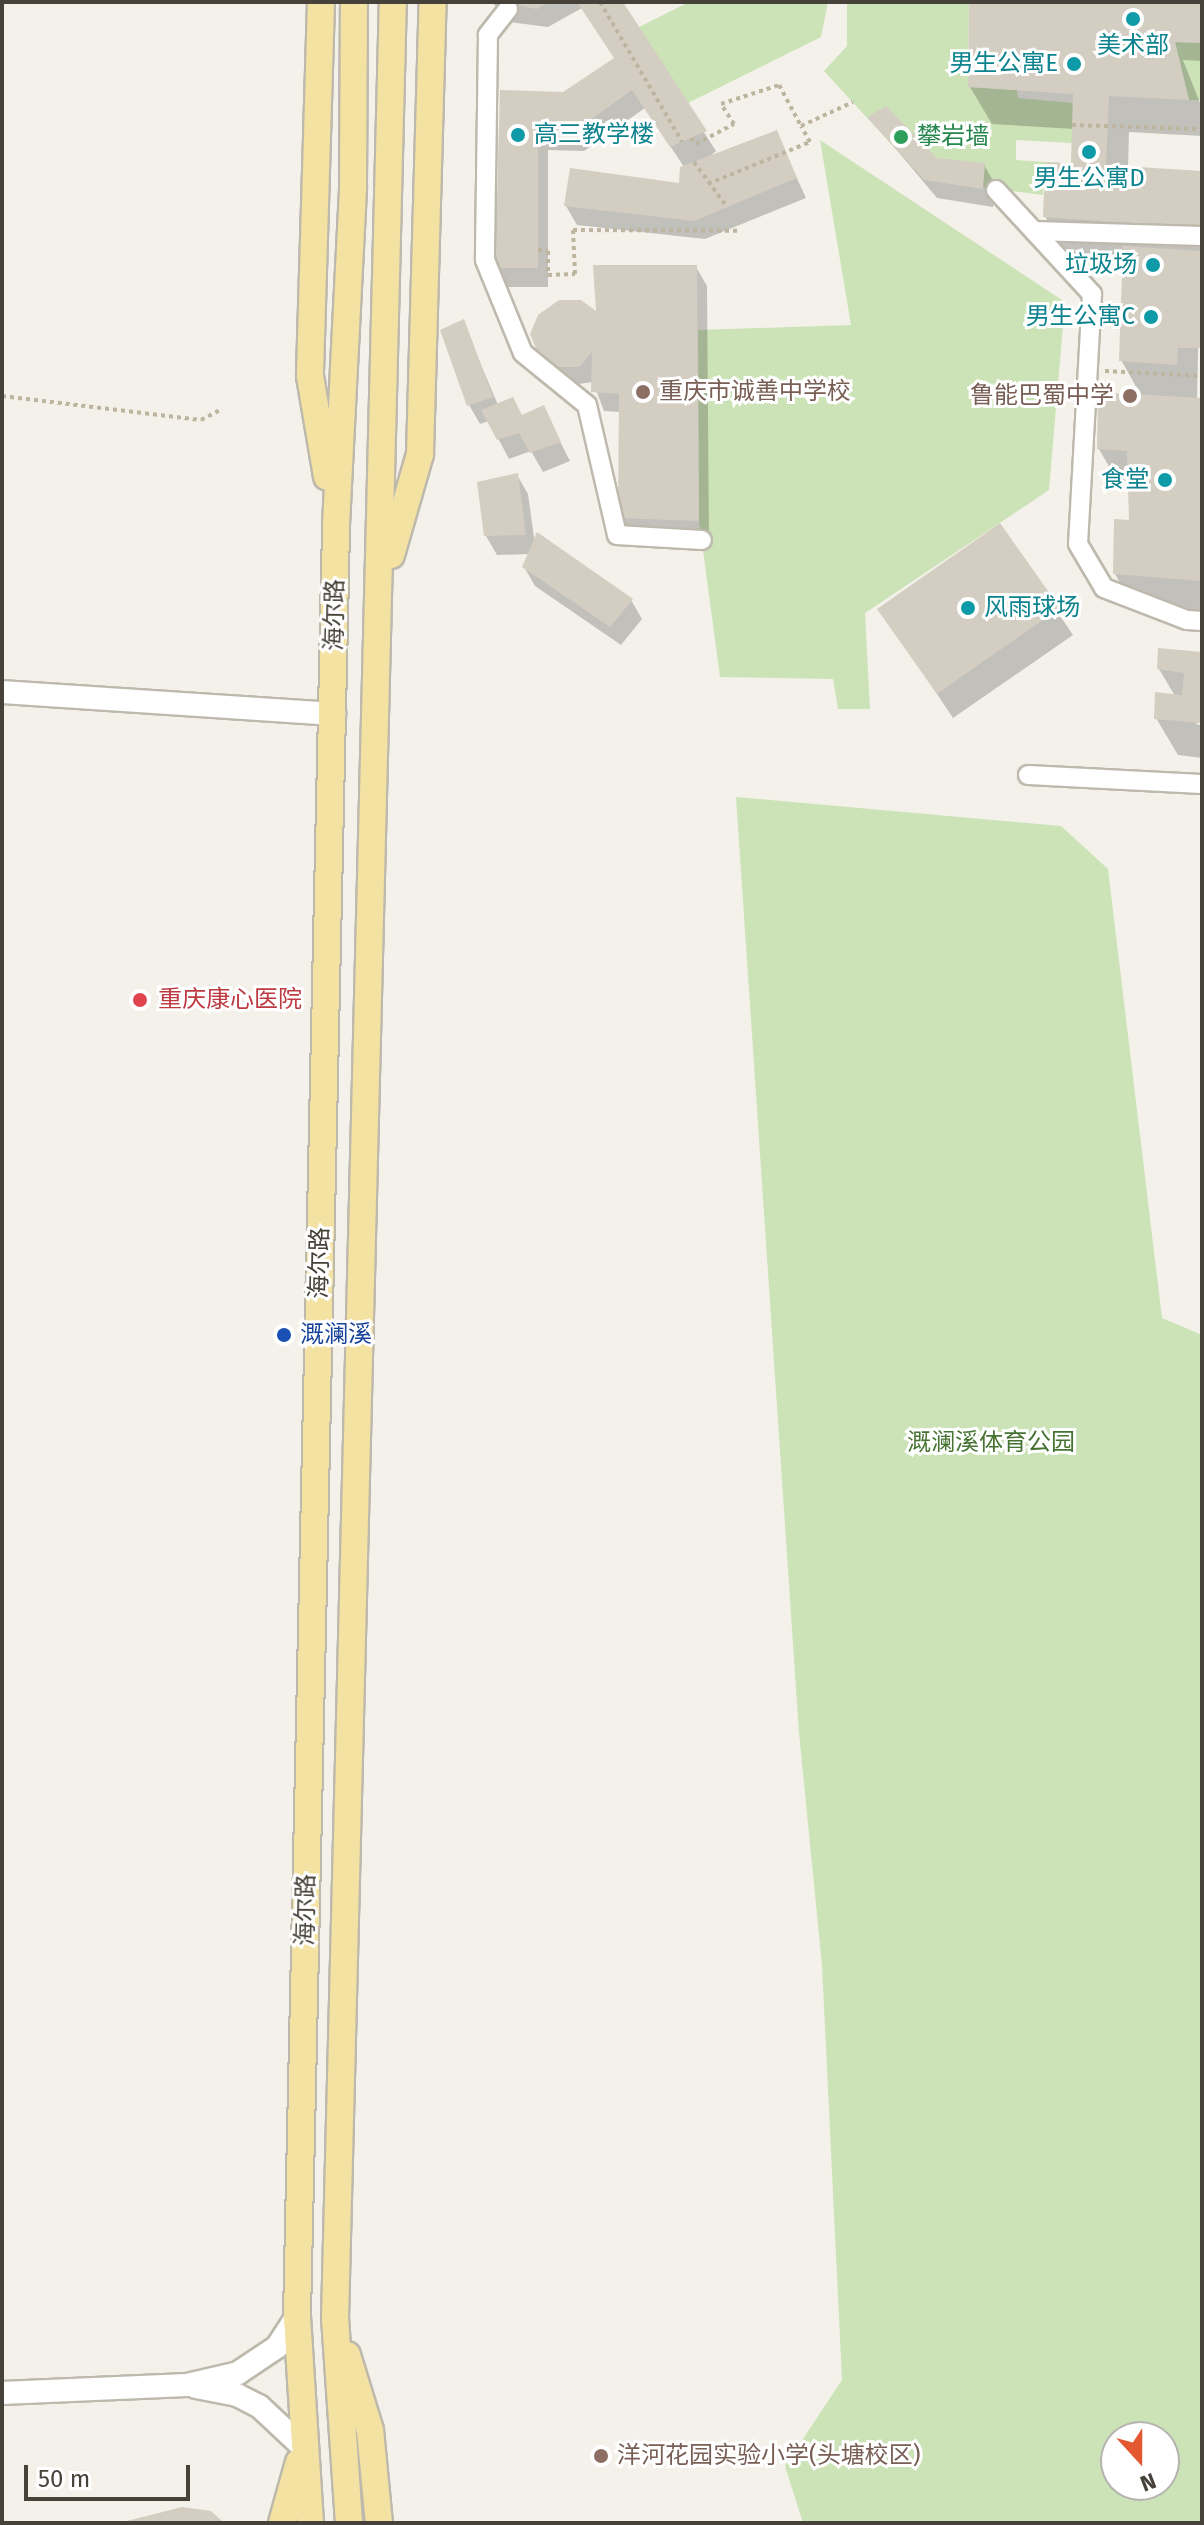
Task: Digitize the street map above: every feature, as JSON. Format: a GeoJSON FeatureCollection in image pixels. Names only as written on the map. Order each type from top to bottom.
{"type":"FeatureCollection","features":[{"type":"Feature","properties":{"kind":"main road"},"geometry":{"type":"LineString","coordinates":[[321,2],[310,376],[336,525]]}},
{"type":"Feature","properties":{"kind":"main road","name":"海尔路"},"geometry":{"type":"LineString","coordinates":[[310,2523],[297,2316],[336,525],[353,186],[354,2]]}},
{"type":"Feature","properties":{"kind":"main road","name":"海尔路"},"geometry":{"type":"LineString","coordinates":[[349,2523],[335,2319],[381,589],[393,2]]}},
{"type":"Feature","properties":{"kind":"main road"},"geometry":{"type":"LineString","coordinates":[[381,589],[420,454],[433,2]]}},
{"type":"Feature","properties":{"kind":"main road"},"geometry":{"type":"LineString","coordinates":[[335,2319],[370,2430],[379,2523]]}},
{"type":"Feature","properties":{"kind":"main road"},"geometry":{"type":"LineString","coordinates":[[282,2523],[303,2447]]}},
{"type":"Feature","properties":{"kind":"street"},"geometry":{"type":"LineString","coordinates":[[508,9],[488,35],[485,260],[523,353],[587,405],[617,535],[702,540]]}},
{"type":"Feature","properties":{"kind":"street"},"geometry":{"type":"LineString","coordinates":[[996,190],[1092,294],[1078,544],[1104,588],[1187,620],[1202,621]]}},
{"type":"Feature","properties":{"kind":"street"},"geometry":{"type":"LineString","coordinates":[[1034,231],[1202,236]]}},
{"type":"Feature","properties":{"kind":"street"},"geometry":{"type":"LineString","coordinates":[[2,692],[334,714]]}},
{"type":"Feature","properties":{"kind":"street"},"geometry":{"type":"LineString","coordinates":[[1028,775],[1202,784]]}},
{"type":"Feature","properties":{"kind":"street"},"geometry":{"type":"LineString","coordinates":[[2,2393],[187,2385],[238,2373],[262,2361],[297,2316]]}},
{"type":"Feature","properties":{"kind":"street"},"geometry":{"type":"LineString","coordinates":[[187,2385],[237,2395],[259,2406],[303,2447]]}},
{"type":"Feature","properties":{"kind":"path"},"geometry":{"type":"LineString","coordinates":[[600,2],[682,142]]}},
{"type":"Feature","properties":{"kind":"path"},"geometry":{"type":"LineString","coordinates":[[691,138],[696,144],[734,124],[721,104],[779,85],[810,142],[708,184]]}},
{"type":"Feature","properties":{"kind":"path"},"geometry":{"type":"LineString","coordinates":[[801,126],[853,102]]}},
{"type":"Feature","properties":{"kind":"path"},"geometry":{"type":"LineString","coordinates":[[1072,125],[1202,129]]}},
{"type":"Feature","properties":{"kind":"path"},"geometry":{"type":"LineString","coordinates":[[694,162],[727,207]]}},
{"type":"Feature","properties":{"kind":"path"},"geometry":{"type":"LineString","coordinates":[[538,250],[548,251],[548,275],[575,274],[573,230],[737,231]]}},
{"type":"Feature","properties":{"kind":"path"},"geometry":{"type":"LineString","coordinates":[[1088,370],[1202,376]]}},
{"type":"Feature","properties":{"kind":"path"},"geometry":{"type":"LineString","coordinates":[[2,396],[201,420],[220,410]]}},
{"type":"Feature","properties":{"kind":"green space"},"geometry":{"type":"Polygon","coordinates":[[[689,2],[828,2],[821,37],[688,103],[639,27],[689,2]]]}},
{"type":"Feature","properties":{"kind":"green space"},"geometry":{"type":"Polygon","coordinates":[[[847,2],[969,2],[968,87],[1017,90],[1018,98],[1073,103],[1072,143],[1016,140],[1016,160],[1045,162],[1043,195],[924,180],[824,71],[847,46],[847,2]]]}},
{"type":"Feature","properties":{"kind":"green space"},"geometry":{"type":"Polygon","coordinates":[[[1175,42],[1202,43],[1202,100],[1189,100],[1175,42]]]}},
{"type":"Feature","properties":{"kind":"green space"},"geometry":{"type":"Polygon","coordinates":[[[820,140],[1065,302],[1049,490],[865,613],[870,709],[838,709],[833,679],[720,677],[699,521],[698,330],[851,325],[820,140]]]}},
{"type":"Feature","properties":{"kind":"green space","name":"溉澜溪体育公园"},"geometry":{"type":"Polygon","coordinates":[[[736,797],[1061,826],[1108,869],[1162,1318],[1202,1335],[1202,2523],[803,2523],[785,2466],[842,2380],[822,1965],[799,1733],[736,797]]]}},
{"type":"Feature","properties":{"kind":"building"},"geometry":{"type":"Polygon","coordinates":[[[500,2],[549,2],[537,9],[500,2]]]}},
{"type":"Feature","properties":{"kind":"building","name":"高三教学楼"},"geometry":{"type":"Polygon","coordinates":[[[577,2],[623,2],[707,131],[670,147],[632,90],[573,132],[538,131],[538,268],[495,268],[500,90],[563,92],[614,58],[577,2]]]}},
{"type":"Feature","properties":{"kind":"building"},"geometry":{"type":"Polygon","coordinates":[[[969,2],[1202,2],[1202,43],[1175,42],[1189,100],[1109,96],[1106,165],[1202,171],[1202,228],[1043,217],[1045,162],[1071,163],[1073,94],[968,87],[969,2]]]}},
{"type":"Feature","properties":{"kind":"building","name":"攀岩墙"},"geometry":{"type":"Polygon","coordinates":[[[886,106],[937,158],[985,163],[983,189],[924,180],[867,117],[886,106]]]}},
{"type":"Feature","properties":{"kind":"building"},"geometry":{"type":"Polygon","coordinates":[[[777,130],[797,178],[694,221],[564,206],[570,168],[679,183],[680,167],[777,130]]]}},
{"type":"Feature","properties":{"kind":"building"},"geometry":{"type":"Polygon","coordinates":[[[1123,246],[1202,251],[1202,348],[1178,348],[1177,365],[1119,361],[1123,246]]]}},
{"type":"Feature","properties":{"kind":"building"},"geometry":{"type":"Polygon","coordinates":[[[593,265],[697,265],[699,521],[618,518],[619,394],[591,392],[592,352],[579,367],[558,367],[538,353],[530,334],[538,315],[559,300],[581,300],[596,311],[593,265]]]}},
{"type":"Feature","properties":{"kind":"building"},"geometry":{"type":"Polygon","coordinates":[[[464,319],[493,397],[467,406],[440,330],[464,319]]]}},
{"type":"Feature","properties":{"kind":"building","name":"食堂"},"geometry":{"type":"Polygon","coordinates":[[[1098,392],[1202,398],[1202,581],[1113,574],[1114,519],[1129,520],[1127,451],[1097,449],[1098,392]]]}},
{"type":"Feature","properties":{"kind":"building"},"geometry":{"type":"Polygon","coordinates":[[[513,397],[522,415],[544,405],[561,442],[530,453],[519,433],[497,440],[481,410],[513,397]]]}},
{"type":"Feature","properties":{"kind":"building"},"geometry":{"type":"Polygon","coordinates":[[[518,473],[526,535],[484,536],[477,482],[518,473]]]}},
{"type":"Feature","properties":{"kind":"building","name":"风雨球场"},"geometry":{"type":"Polygon","coordinates":[[[1000,523],[1060,608],[937,694],[877,609],[1000,523]]]}},
{"type":"Feature","properties":{"kind":"building"},"geometry":{"type":"Polygon","coordinates":[[[537,532],[633,599],[610,627],[522,567],[537,532]]]}},
{"type":"Feature","properties":{"kind":"building"},"geometry":{"type":"Polygon","coordinates":[[[1158,648],[1202,652],[1202,723],[1154,719],[1155,692],[1182,695],[1184,673],[1157,669],[1158,648]]]}},
{"type":"Feature","properties":{"kind":"building"},"geometry":{"type":"Polygon","coordinates":[[[182,2507],[211,2511],[224,2523],[119,2523],[182,2507]]]}},
{"type":"Feature","properties":{"kind":"place","name":"美术部"},"geometry":{"type":"Point","coordinates":[1133,19]}},
{"type":"Feature","properties":{"kind":"place","name":"男生公寓E"},"geometry":{"type":"Point","coordinates":[1074,64]}},
{"type":"Feature","properties":{"kind":"place","name":"高三教学楼"},"geometry":{"type":"Point","coordinates":[518,135]}},
{"type":"Feature","properties":{"kind":"place","name":"攀岩墙"},"geometry":{"type":"Point","coordinates":[901,137]}},
{"type":"Feature","properties":{"kind":"place","name":"男生公寓D"},"geometry":{"type":"Point","coordinates":[1089,152]}},
{"type":"Feature","properties":{"kind":"place","name":"垃圾场"},"geometry":{"type":"Point","coordinates":[1153,265]}},
{"type":"Feature","properties":{"kind":"place","name":"男生公寓C"},"geometry":{"type":"Point","coordinates":[1151,317]}},
{"type":"Feature","properties":{"kind":"place","name":"重庆市诚善中学校"},"geometry":{"type":"Point","coordinates":[643,392]}},
{"type":"Feature","properties":{"kind":"place","name":"鲁能巴蜀中学"},"geometry":{"type":"Point","coordinates":[1130,396]}},
{"type":"Feature","properties":{"kind":"place","name":"食堂"},"geometry":{"type":"Point","coordinates":[1165,480]}},
{"type":"Feature","properties":{"kind":"place","name":"风雨球场"},"geometry":{"type":"Point","coordinates":[968,608]}},
{"type":"Feature","properties":{"kind":"place","name":"重庆康心医院"},"geometry":{"type":"Point","coordinates":[140,1000]}},
{"type":"Feature","properties":{"kind":"place","name":"溉澜溪"},"geometry":{"type":"Point","coordinates":[284,1335]}},
{"type":"Feature","properties":{"kind":"place","name":"洋河花园实验小学(头塘校区)"},"geometry":{"type":"Point","coordinates":[601,2456]}}]}
